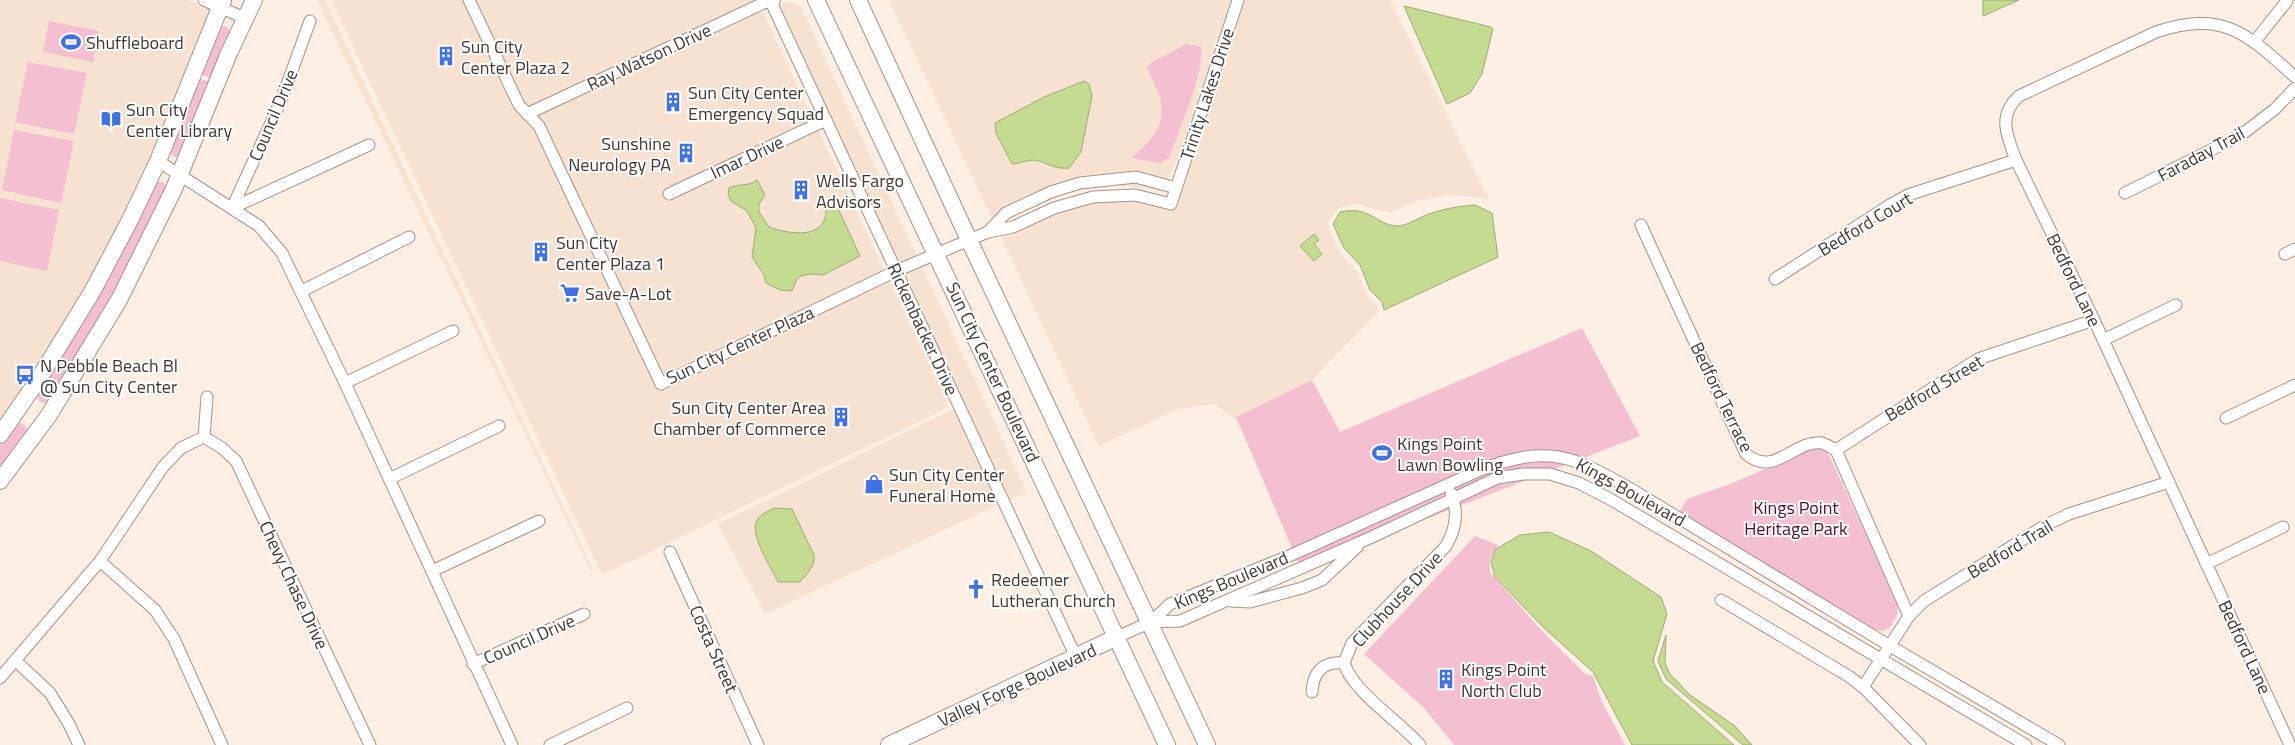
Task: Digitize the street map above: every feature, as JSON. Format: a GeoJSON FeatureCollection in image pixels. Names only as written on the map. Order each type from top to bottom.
{"type":"FeatureCollection","features":[{"type":"Feature","properties":{"kind":"main road"},"geometry":{"type":"LineString","coordinates":[[0,481],[49,415],[119,300],[180,173],[244,18],[254,0]]}},
{"type":"Feature","properties":{"kind":"main road","name":"Sun City Center Boulevard"},"geometry":{"type":"LineString","coordinates":[[858,0],[1207,745]]}},
{"type":"Feature","properties":{"kind":"main road"},"geometry":{"type":"LineString","coordinates":[[867,0],[901,75],[910,108]]}},
{"type":"Feature","properties":{"kind":"main road"},"geometry":{"type":"LineString","coordinates":[[0,436],[38,380],[92,292],[130,220],[158,160],[215,2]]}},
{"type":"Feature","properties":{"kind":"main road","name":"Sun City Center Boulevard"},"geometry":{"type":"LineString","coordinates":[[814,3],[938,254],[1167,745]]}},
{"type":"Feature","properties":{"kind":"main road","name":"Valley Forge Boulevard"},"geometry":{"type":"LineString","coordinates":[[889,745],[1117,637]]}},
{"type":"Feature","properties":{"kind":"street","name":"Sun City Center Plaza"},"geometry":{"type":"LineString","coordinates":[[469,0],[519,105],[539,126],[661,384],[896,271],[938,254]]}},
{"type":"Feature","properties":{"kind":"street","name":"Ray Watson Drive"},"geometry":{"type":"LineString","coordinates":[[527,114],[771,0]]}},
{"type":"Feature","properties":{"kind":"street","name":"Rickenbacker Drive"},"geometry":{"type":"LineString","coordinates":[[771,0],[1076,657]]}},
{"type":"Feature","properties":{"kind":"street","name":"Trinity Lakes Drive"},"geometry":{"type":"LineString","coordinates":[[938,254],[988,232],[1013,227],[1054,208],[1093,197],[1135,195],[1171,204],[1238,0]]}},
{"type":"Feature","properties":{"kind":"street"},"geometry":{"type":"LineString","coordinates":[[2255,41],[2289,1]]}},
{"type":"Feature","properties":{"kind":"street"},"geometry":{"type":"LineString","coordinates":[[215,2],[244,18]]}},
{"type":"Feature","properties":{"kind":"street","name":"Council Drive"},"geometry":{"type":"LineString","coordinates":[[232,208],[281,101],[310,21]]}},
{"type":"Feature","properties":{"kind":"street","name":"Bedford Lane"},"geometry":{"type":"LineString","coordinates":[[2290,745],[2094,320],[2016,160],[2007,138],[2006,122],[2009,105],[2019,96],[2156,32],[2178,25],[2202,23],[2232,28],[2255,41],[2295,77]]}},
{"type":"Feature","properties":{"kind":"street","name":"Faraday Trail"},"geometry":{"type":"LineString","coordinates":[[2126,193],[2241,135],[2275,109],[2295,88]]}},
{"type":"Feature","properties":{"kind":"street","name":"Imar Drive"},"geometry":{"type":"LineString","coordinates":[[669,194],[826,120]]}},
{"type":"Feature","properties":{"kind":"street"},"geometry":{"type":"LineString","coordinates":[[232,208],[369,145]]}},
{"type":"Feature","properties":{"kind":"street","name":"Council Drive"},"geometry":{"type":"LineString","coordinates":[[158,160],[259,226],[282,253],[302,291],[512,745]]}},
{"type":"Feature","properties":{"kind":"street","name":"Bedford Court"},"geometry":{"type":"LineString","coordinates":[[1775,279],[1890,204],[1908,195],[2016,160]]}},
{"type":"Feature","properties":{"kind":"street","name":"Trinity Lakes Drive"},"geometry":{"type":"LineString","coordinates":[[988,232],[1006,213],[1051,192],[1080,183],[1136,178],[1176,188]]}},
{"type":"Feature","properties":{"kind":"street","name":"Bedford Terrace"},"geometry":{"type":"LineString","coordinates":[[1641,225],[1746,454],[1755,461],[1768,463],[1811,444],[1822,443],[1836,450]]}},
{"type":"Feature","properties":{"kind":"street"},"geometry":{"type":"LineString","coordinates":[[302,291],[409,237]]}},
{"type":"Feature","properties":{"kind":"street"},"geometry":{"type":"LineString","coordinates":[[2102,340],[2176,305]]}},
{"type":"Feature","properties":{"kind":"street","name":"Bedford Street"},"geometry":{"type":"LineString","coordinates":[[1836,450],[1946,377],[1978,359],[2094,320]]}},
{"type":"Feature","properties":{"kind":"street"},"geometry":{"type":"LineString","coordinates":[[345,383],[453,332]]}},
{"type":"Feature","properties":{"kind":"street"},"geometry":{"type":"LineString","coordinates":[[2226,418],[2295,385]]}},
{"type":"Feature","properties":{"kind":"street"},"geometry":{"type":"LineString","coordinates":[[0,678],[100,560],[163,468],[181,448],[204,437],[207,397]]}},
{"type":"Feature","properties":{"kind":"street"},"geometry":{"type":"LineString","coordinates":[[389,479],[499,426]]}},
{"type":"Feature","properties":{"kind":"street","name":"Chevy Chase Drive"},"geometry":{"type":"LineString","coordinates":[[204,437],[222,448],[236,461],[370,745]]}},
{"type":"Feature","properties":{"kind":"street"},"geometry":{"type":"LineString","coordinates":[[1836,450],[1909,616]]}},
{"type":"Feature","properties":{"kind":"street","name":"Kings Boulevard"},"geometry":{"type":"LineString","coordinates":[[1117,637],[1150,622],[1170,604],[1289,556],[1507,459],[1532,454],[1564,457],[1594,468],[1631,489],[2054,744]]}},
{"type":"Feature","properties":{"kind":"street","name":"Kings Boulevard"},"geometry":{"type":"LineString","coordinates":[[1150,622],[1180,621],[1361,542],[1497,478],[1523,474],[1550,474],[1579,483],[1709,556],[2026,745]]}},
{"type":"Feature","properties":{"kind":"street","name":"Bedford Trail"},"geometry":{"type":"LineString","coordinates":[[1862,687],[1882,660],[1909,616],[1924,601],[2046,525],[2069,514],[2169,482]]}},
{"type":"Feature","properties":{"kind":"street","name":"Clubhouse Drive"},"geometry":{"type":"LineString","coordinates":[[1420,745],[1347,674],[1344,662],[1352,643],[1446,546],[1454,532],[1456,515],[1453,499],[1446,485]]}},
{"type":"Feature","properties":{"kind":"street"},"geometry":{"type":"LineString","coordinates":[[432,571],[539,521]]}},
{"type":"Feature","properties":{"kind":"street"},"geometry":{"type":"LineString","coordinates":[[2206,564],[2282,527]]}},
{"type":"Feature","properties":{"kind":"street","name":"Kings Boulevard"},"geometry":{"type":"LineString","coordinates":[[1227,601],[1250,602],[1302,588],[1322,580],[1361,542]]}},
{"type":"Feature","properties":{"kind":"street","name":"Costa Street"},"geometry":{"type":"LineString","coordinates":[[670,552],[758,745]]}},
{"type":"Feature","properties":{"kind":"street"},"geometry":{"type":"LineString","coordinates":[[100,560],[155,610],[174,640],[222,745]]}},
{"type":"Feature","properties":{"kind":"street"},"geometry":{"type":"LineString","coordinates":[[1721,600],[1850,677],[1920,745]]}},
{"type":"Feature","properties":{"kind":"street","name":"Council Drive"},"geometry":{"type":"LineString","coordinates":[[473,664],[584,614]]}},
{"type":"Feature","properties":{"kind":"street"},"geometry":{"type":"LineString","coordinates":[[16,661],[50,693],[79,745]]}},
{"type":"Feature","properties":{"kind":"street"},"geometry":{"type":"LineString","coordinates":[[1312,692],[1315,675],[1320,668],[1328,663],[1344,662]]}},
{"type":"Feature","properties":{"kind":"street"},"geometry":{"type":"LineString","coordinates":[[550,745],[627,708]]}},
{"type":"Feature","properties":{"kind":"shaded area"},"geometry":{"type":"Polygon","coordinates":[[[0,0],[188,0],[211,9],[152,158],[115,233],[36,372],[0,425],[0,0]]]}},
{"type":"Feature","properties":{"kind":"shaded area"},"geometry":{"type":"Polygon","coordinates":[[[317,0],[325,0],[593,570],[591,571],[317,0]]]}},
{"type":"Feature","properties":{"kind":"shaded area"},"geometry":{"type":"Polygon","coordinates":[[[331,0],[757,0],[949,407],[602,575],[331,0]]]}},
{"type":"Feature","properties":{"kind":"shaded area"},"geometry":{"type":"Polygon","coordinates":[[[889,0],[1232,0],[1178,157],[1163,189],[1090,184],[994,223],[889,0]],[[1147,68],[1156,86],[1162,111],[1158,130],[1151,141],[1132,158],[1160,163],[1193,91],[1147,68]],[[1083,82],[1044,97],[995,123],[1018,164],[1035,159],[1047,166],[1061,169],[1069,168],[1081,152],[1083,82]]]}},
{"type":"Feature","properties":{"kind":"shaded area"},"geometry":{"type":"Polygon","coordinates":[[[1245,0],[1390,0],[1489,199],[1453,195],[1415,201],[1390,213],[1357,204],[1338,208],[1328,222],[1330,233],[1344,258],[1358,272],[1365,292],[1377,306],[1378,312],[1312,380],[1237,417],[1239,422],[1215,404],[1177,409],[1099,446],[999,233],[1093,195],[1169,202],[1190,160],[1245,0]]]}},
{"type":"Feature","properties":{"kind":"shaded area"},"geometry":{"type":"Polygon","coordinates":[[[1983,0],[2019,0],[1983,16],[1983,0]]]}},
{"type":"Feature","properties":{"kind":"shaded area"},"geometry":{"type":"Polygon","coordinates":[[[787,2],[800,5],[917,256],[899,264],[779,4],[787,2]]]}},
{"type":"Feature","properties":{"kind":"shaded area"},"geometry":{"type":"Polygon","coordinates":[[[1404,6],[1493,29],[1482,74],[1470,93],[1447,104],[1404,6]]]}},
{"type":"Feature","properties":{"kind":"shaded area"},"geometry":{"type":"Polygon","coordinates":[[[1084,81],[1089,84],[1092,96],[1081,152],[1069,168],[1058,168],[1033,160],[1012,164],[996,133],[995,123],[1044,97],[1084,81]]]}},
{"type":"Feature","properties":{"kind":"shaded area"},"geometry":{"type":"Polygon","coordinates":[[[757,180],[765,195],[759,204],[759,212],[769,227],[796,233],[813,231],[825,219],[826,209],[836,204],[860,256],[823,275],[810,274],[801,276],[797,279],[792,291],[780,290],[766,283],[764,275],[752,257],[756,228],[747,211],[731,201],[728,195],[729,188],[750,184],[757,180]]]}},
{"type":"Feature","properties":{"kind":"shaded area"},"geometry":{"type":"Polygon","coordinates":[[[1475,205],[1492,213],[1498,257],[1384,310],[1382,302],[1370,290],[1360,265],[1344,248],[1333,224],[1340,212],[1359,211],[1384,223],[1399,226],[1425,215],[1457,207],[1475,205]]]}},
{"type":"Feature","properties":{"kind":"shaded area"},"geometry":{"type":"Polygon","coordinates":[[[1314,234],[1319,240],[1314,244],[1322,254],[1314,261],[1300,246],[1314,234]]]}},
{"type":"Feature","properties":{"kind":"shaded area"},"geometry":{"type":"Polygon","coordinates":[[[922,267],[1027,492],[1010,500],[904,274],[922,267]]]}},
{"type":"Feature","properties":{"kind":"shaded area"},"geometry":{"type":"Polygon","coordinates":[[[953,409],[998,505],[765,614],[718,524],[953,409]]]}},
{"type":"Feature","properties":{"kind":"shaded area"},"geometry":{"type":"Polygon","coordinates":[[[774,508],[792,509],[814,555],[814,563],[800,582],[778,582],[756,536],[757,520],[774,508]]]}},
{"type":"Feature","properties":{"kind":"shaded area"},"geometry":{"type":"Polygon","coordinates":[[[1549,532],[1591,551],[1661,597],[1667,614],[1653,661],[1662,682],[1734,745],[1632,745],[1593,672],[1543,627],[1495,577],[1491,562],[1496,549],[1520,535],[1549,532]]]}},
{"type":"Feature","properties":{"kind":"shaded area"},"geometry":{"type":"Polygon","coordinates":[[[1666,635],[1665,663],[1670,674],[1690,695],[1735,726],[1752,745],[1743,745],[1666,679],[1658,661],[1666,635]]]}},
{"type":"Feature","properties":{"kind":"green space","name":"Shuffleboard"},"geometry":{"type":"Polygon","coordinates":[[[49,21],[99,31],[93,62],[43,52],[49,21]]]}},
{"type":"Feature","properties":{"kind":"green space"},"geometry":{"type":"Polygon","coordinates":[[[224,26],[228,28],[230,33],[213,79],[199,74],[219,27],[224,26]]]}},
{"type":"Feature","properties":{"kind":"green space"},"geometry":{"type":"Polygon","coordinates":[[[1186,44],[1201,47],[1199,73],[1169,158],[1160,163],[1131,158],[1152,137],[1161,117],[1159,96],[1147,68],[1151,63],[1186,44]]]}},
{"type":"Feature","properties":{"kind":"green space"},"geometry":{"type":"Polygon","coordinates":[[[28,62],[87,73],[74,134],[15,122],[28,62]]]}},
{"type":"Feature","properties":{"kind":"green space"},"geometry":{"type":"Polygon","coordinates":[[[198,78],[212,83],[182,156],[174,157],[169,151],[198,78]]]}},
{"type":"Feature","properties":{"kind":"green space"},"geometry":{"type":"Polygon","coordinates":[[[14,130],[74,141],[61,203],[2,190],[14,130]]]}},
{"type":"Feature","properties":{"kind":"green space"},"geometry":{"type":"Polygon","coordinates":[[[157,182],[163,182],[167,187],[112,298],[47,403],[40,402],[36,395],[157,182]]]}},
{"type":"Feature","properties":{"kind":"green space"},"geometry":{"type":"Polygon","coordinates":[[[0,198],[59,210],[47,271],[0,261],[0,198]]]}},
{"type":"Feature","properties":{"kind":"green space"},"geometry":{"type":"Polygon","coordinates":[[[1582,328],[1640,436],[1387,534],[1303,574],[1236,417],[1312,380],[1340,432],[1582,328]]]}},
{"type":"Feature","properties":{"kind":"green space"},"geometry":{"type":"Polygon","coordinates":[[[22,423],[28,430],[0,472],[0,446],[16,425],[22,423]]]}},
{"type":"Feature","properties":{"kind":"green space","name":"Kings Point Heritage Park"},"geometry":{"type":"Polygon","coordinates":[[[1817,447],[1828,453],[1898,603],[1895,619],[1886,630],[1875,630],[1678,514],[1687,499],[1730,484],[1817,447]]]}},
{"type":"Feature","properties":{"kind":"green space"},"geometry":{"type":"Polygon","coordinates":[[[1475,536],[1498,545],[1490,560],[1490,572],[1542,631],[1585,674],[1593,676],[1602,702],[1625,745],[1454,745],[1424,708],[1364,654],[1475,536]]]}},
{"type":"Feature","properties":{"kind":"place","name":"Shuffleboard"},"geometry":{"type":"Point","coordinates":[71,42]}},
{"type":"Feature","properties":{"kind":"place","name":"Sun City Center Plaza 2"},"geometry":{"type":"Point","coordinates":[446,56]}},
{"type":"Feature","properties":{"kind":"place","name":"Sun City Center Emergency Squad"},"geometry":{"type":"Point","coordinates":[673,102]}},
{"type":"Feature","properties":{"kind":"place","name":"Sun City Center Library"},"geometry":{"type":"Point","coordinates":[111,119]}},
{"type":"Feature","properties":{"kind":"place","name":"Sunshine Neurology PA"},"geometry":{"type":"Point","coordinates":[686,153]}},
{"type":"Feature","properties":{"kind":"place","name":"Wells Fargo Advisors"},"geometry":{"type":"Point","coordinates":[801,190]}},
{"type":"Feature","properties":{"kind":"place","name":"Sun City Center Plaza 1"},"geometry":{"type":"Point","coordinates":[541,252]}},
{"type":"Feature","properties":{"kind":"place","name":"Save-A-Lot"},"geometry":{"type":"Point","coordinates":[570,293]}},
{"type":"Feature","properties":{"kind":"place","name":"N Pebble Beach Bl @ Sun City Center"},"geometry":{"type":"Point","coordinates":[25,375]}},
{"type":"Feature","properties":{"kind":"place","name":"Sun City Center Area Chamber of Commerce"},"geometry":{"type":"Point","coordinates":[841,417]}},
{"type":"Feature","properties":{"kind":"place","name":"Kings Point Lawn Bowling"},"geometry":{"type":"Point","coordinates":[1382,453]}},
{"type":"Feature","properties":{"kind":"place","name":"Sun City Center Funeral Home"},"geometry":{"type":"Point","coordinates":[874,484]}},
{"type":"Feature","properties":{"kind":"place","name":"Redeemer Lutheran Church"},"geometry":{"type":"Point","coordinates":[976,589]}},
{"type":"Feature","properties":{"kind":"place","name":"Kings Point North Club"},"geometry":{"type":"Point","coordinates":[1446,679]}}]}
